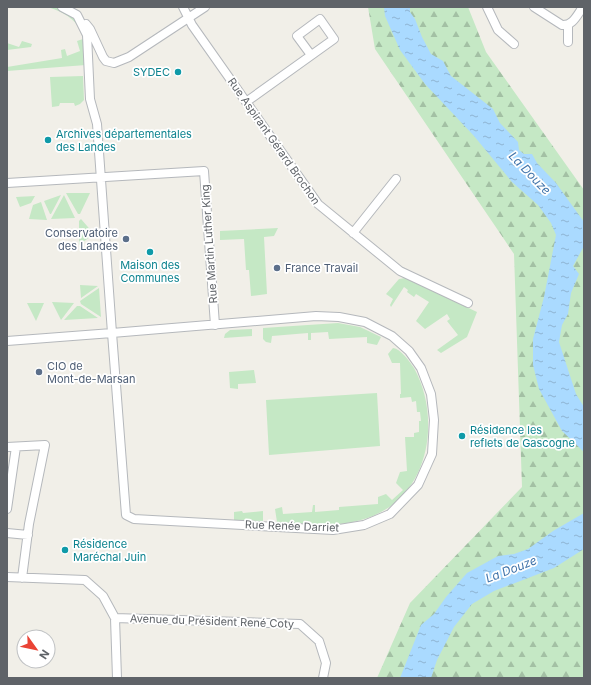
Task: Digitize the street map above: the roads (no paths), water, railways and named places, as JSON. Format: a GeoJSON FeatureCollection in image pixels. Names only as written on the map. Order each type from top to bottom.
{"type":"FeatureCollection","features":[{"type":"Feature","properties":{"kind":"street"},"geometry":{"type":"LineString","coordinates":[[62,7],[77,15],[90,29],[103,57],[109,63],[118,62],[129,56],[204,7]]}},
{"type":"Feature","properties":{"kind":"street","name":"Rue Aspirant Gérard Brochon"},"geometry":{"type":"LineString","coordinates":[[183,7],[188,18],[318,204],[400,271],[468,303]]}},
{"type":"Feature","properties":{"kind":"street"},"geometry":{"type":"LineString","coordinates":[[486,7],[498,30],[514,44]]}},
{"type":"Feature","properties":{"kind":"street"},"geometry":{"type":"LineString","coordinates":[[534,7],[562,25],[568,25],[574,21],[583,7]]}},
{"type":"Feature","properties":{"kind":"street"},"geometry":{"type":"LineString","coordinates":[[7,341],[112,333],[97,124],[90,99],[87,35],[77,15]]}},
{"type":"Feature","properties":{"kind":"street"},"geometry":{"type":"LineString","coordinates":[[246,102],[311,55],[334,38],[320,19],[297,36],[311,55]]}},
{"type":"Feature","properties":{"kind":"street"},"geometry":{"type":"LineString","coordinates":[[568,25],[568,42]]}},
{"type":"Feature","properties":{"kind":"street","name":"Rue Martin Luther King"},"geometry":{"type":"LineString","coordinates":[[100,177],[204,171],[215,325]]}},
{"type":"Feature","properties":{"kind":"street"},"geometry":{"type":"LineString","coordinates":[[7,183],[100,177]]}},
{"type":"Feature","properties":{"kind":"street"},"geometry":{"type":"LineString","coordinates":[[353,233],[396,180]]}},
{"type":"Feature","properties":{"kind":"street","name":"Rue Renée Darriet"},"geometry":{"type":"LineString","coordinates":[[316,316],[339,317],[365,322],[392,336],[409,350],[421,368],[431,394],[434,420],[432,454],[418,485],[390,514],[364,525],[333,530],[134,519],[126,515],[112,333],[215,325],[316,316]]}},
{"type":"Feature","properties":{"kind":"street"},"geometry":{"type":"LineString","coordinates":[[7,509],[11,447],[46,445],[28,535],[22,578]]}},
{"type":"Feature","properties":{"kind":"street"},"geometry":{"type":"LineString","coordinates":[[7,533],[28,535]]}},
{"type":"Feature","properties":{"kind":"street","name":"Avenue du Président René Coty"},"geometry":{"type":"LineString","coordinates":[[7,577],[85,580],[103,596],[115,618],[300,624],[319,641],[326,663],[323,678]]}},
{"type":"Feature","properties":{"kind":"street"},"geometry":{"type":"LineString","coordinates":[[115,618],[117,678]]}},
{"type":"Feature","properties":{"kind":"water","name":"La Douze"},"geometry":{"type":"Polygon","coordinates":[[[384,7],[410,7],[410,12],[415,19],[431,54],[443,61],[451,76],[493,109],[500,123],[518,142],[519,150],[524,154],[532,154],[537,163],[556,183],[584,222],[584,246],[573,266],[579,274],[571,293],[568,314],[562,325],[559,342],[576,394],[584,407],[584,452],[562,431],[539,389],[533,365],[533,339],[544,297],[556,235],[551,223],[538,205],[512,182],[474,136],[425,84],[400,50],[385,16],[384,7]]]}},
{"type":"Feature","properties":{"kind":"water","name":"La Douze"},"geometry":{"type":"Polygon","coordinates":[[[584,513],[584,549],[554,568],[494,591],[472,604],[454,627],[437,660],[431,678],[400,678],[421,625],[434,614],[446,597],[467,573],[498,556],[514,554],[528,549],[553,531],[584,513]]]}},
{"type":"Feature","properties":{"kind":"place","name":"SYDEC"},"geometry":{"type":"Point","coordinates":[178,72]}},
{"type":"Feature","properties":{"kind":"place","name":"Archives départementales des Landes"},"geometry":{"type":"Point","coordinates":[48,140]}},
{"type":"Feature","properties":{"kind":"place","name":"Conservatoire des Landes"},"geometry":{"type":"Point","coordinates":[126,239]}},
{"type":"Feature","properties":{"kind":"place","name":"Maison des Communes"},"geometry":{"type":"Point","coordinates":[150,252]}},
{"type":"Feature","properties":{"kind":"place","name":"France Travail"},"geometry":{"type":"Point","coordinates":[277,268]}},
{"type":"Feature","properties":{"kind":"place","name":"CIO de Mont-de-Marsan"},"geometry":{"type":"Point","coordinates":[39,372]}},
{"type":"Feature","properties":{"kind":"place","name":"Résidence les reflets de Gascogne"},"geometry":{"type":"Point","coordinates":[462,436]}},
{"type":"Feature","properties":{"kind":"place","name":"Résidence Maréchal Juin"},"geometry":{"type":"Point","coordinates":[65,550]}}]}
